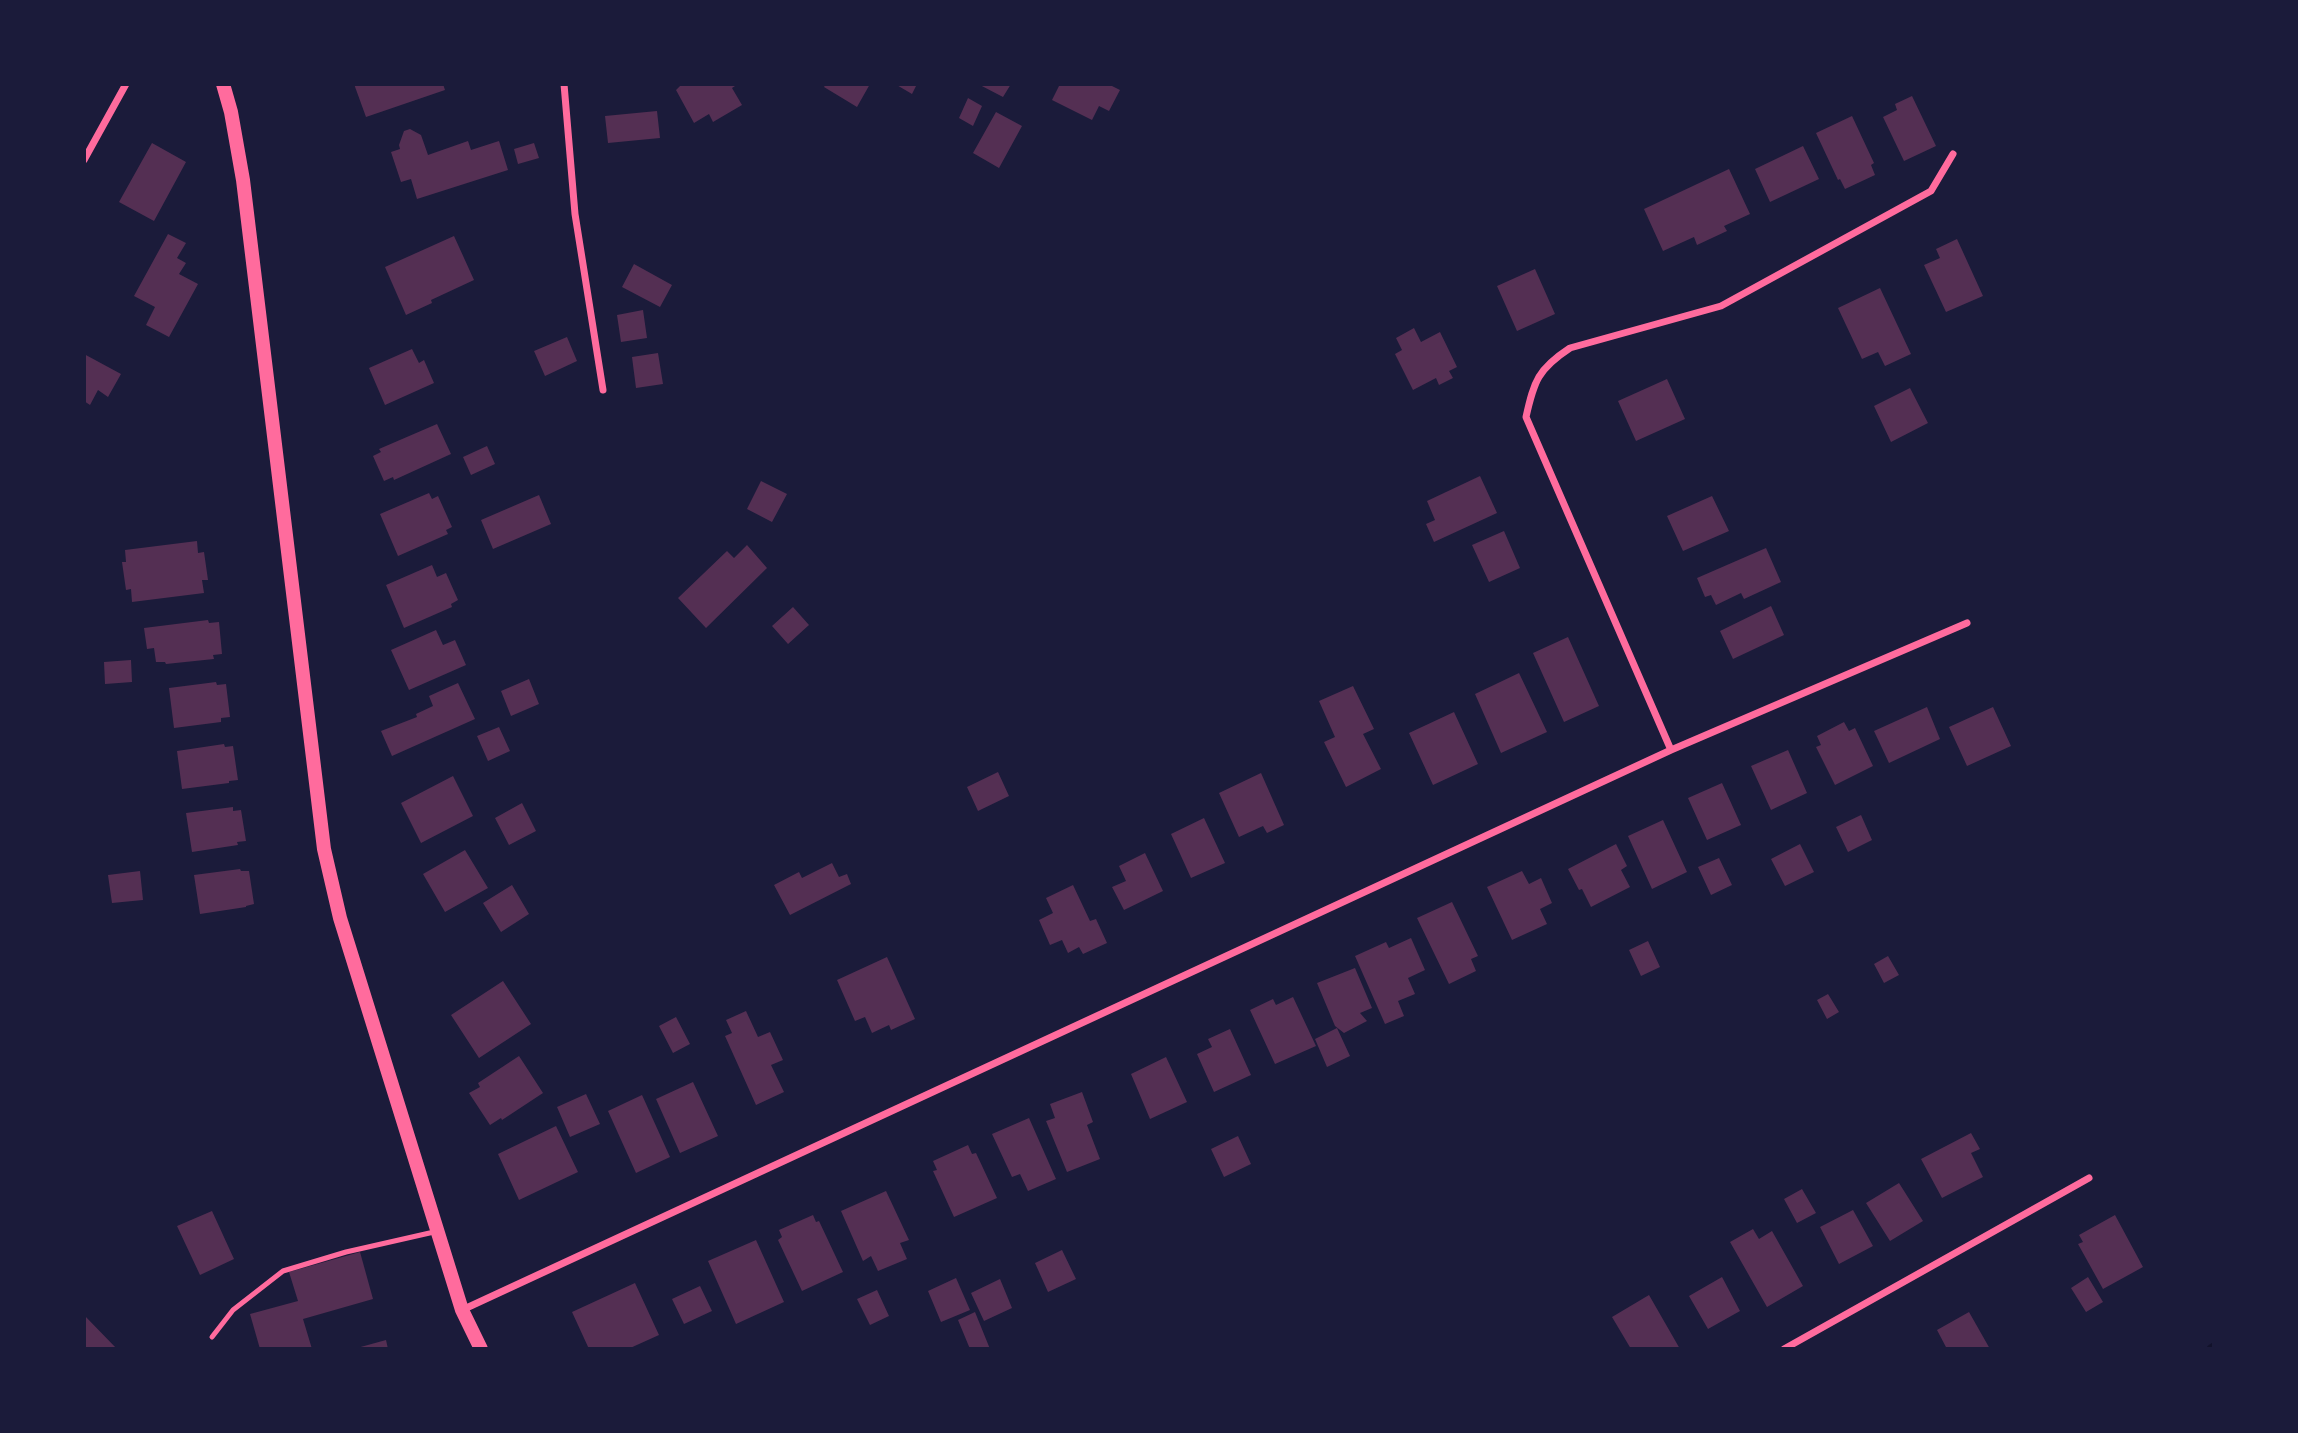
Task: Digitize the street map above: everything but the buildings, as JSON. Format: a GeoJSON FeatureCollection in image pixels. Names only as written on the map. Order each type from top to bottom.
{"type":"FeatureCollection","features":[{"type":"Feature","properties":{"kind":"main road"},"geometry":{"type":"LineString","coordinates":[[223,84],[231,112],[243,180],[324,849],[340,918],[462,1310],[481,1349]]}},
{"type":"Feature","properties":{"kind":"street"},"geometry":{"type":"LineString","coordinates":[[84,160],[126,84]]}},
{"type":"Feature","properties":{"kind":"street"},"geometry":{"type":"LineString","coordinates":[[564,84],[575,214],[603,390]]}},
{"type":"Feature","properties":{"kind":"street"},"geometry":{"type":"LineString","coordinates":[[1671,750],[1526,417],[1532,392],[1542,370],[1550,361],[1570,348],[1721,306],[1931,191],[1953,154]]}},
{"type":"Feature","properties":{"kind":"street"},"geometry":{"type":"LineString","coordinates":[[462,1310],[1671,750],[1968,623]]}},
{"type":"Feature","properties":{"kind":"street"},"geometry":{"type":"LineString","coordinates":[[1784,1349],[2089,1178]]}},
{"type":"Feature","properties":{"kind":"lane"},"geometry":{"type":"LineString","coordinates":[[212,1337],[233,1310],[283,1271],[346,1252],[438,1231]]}}]}
